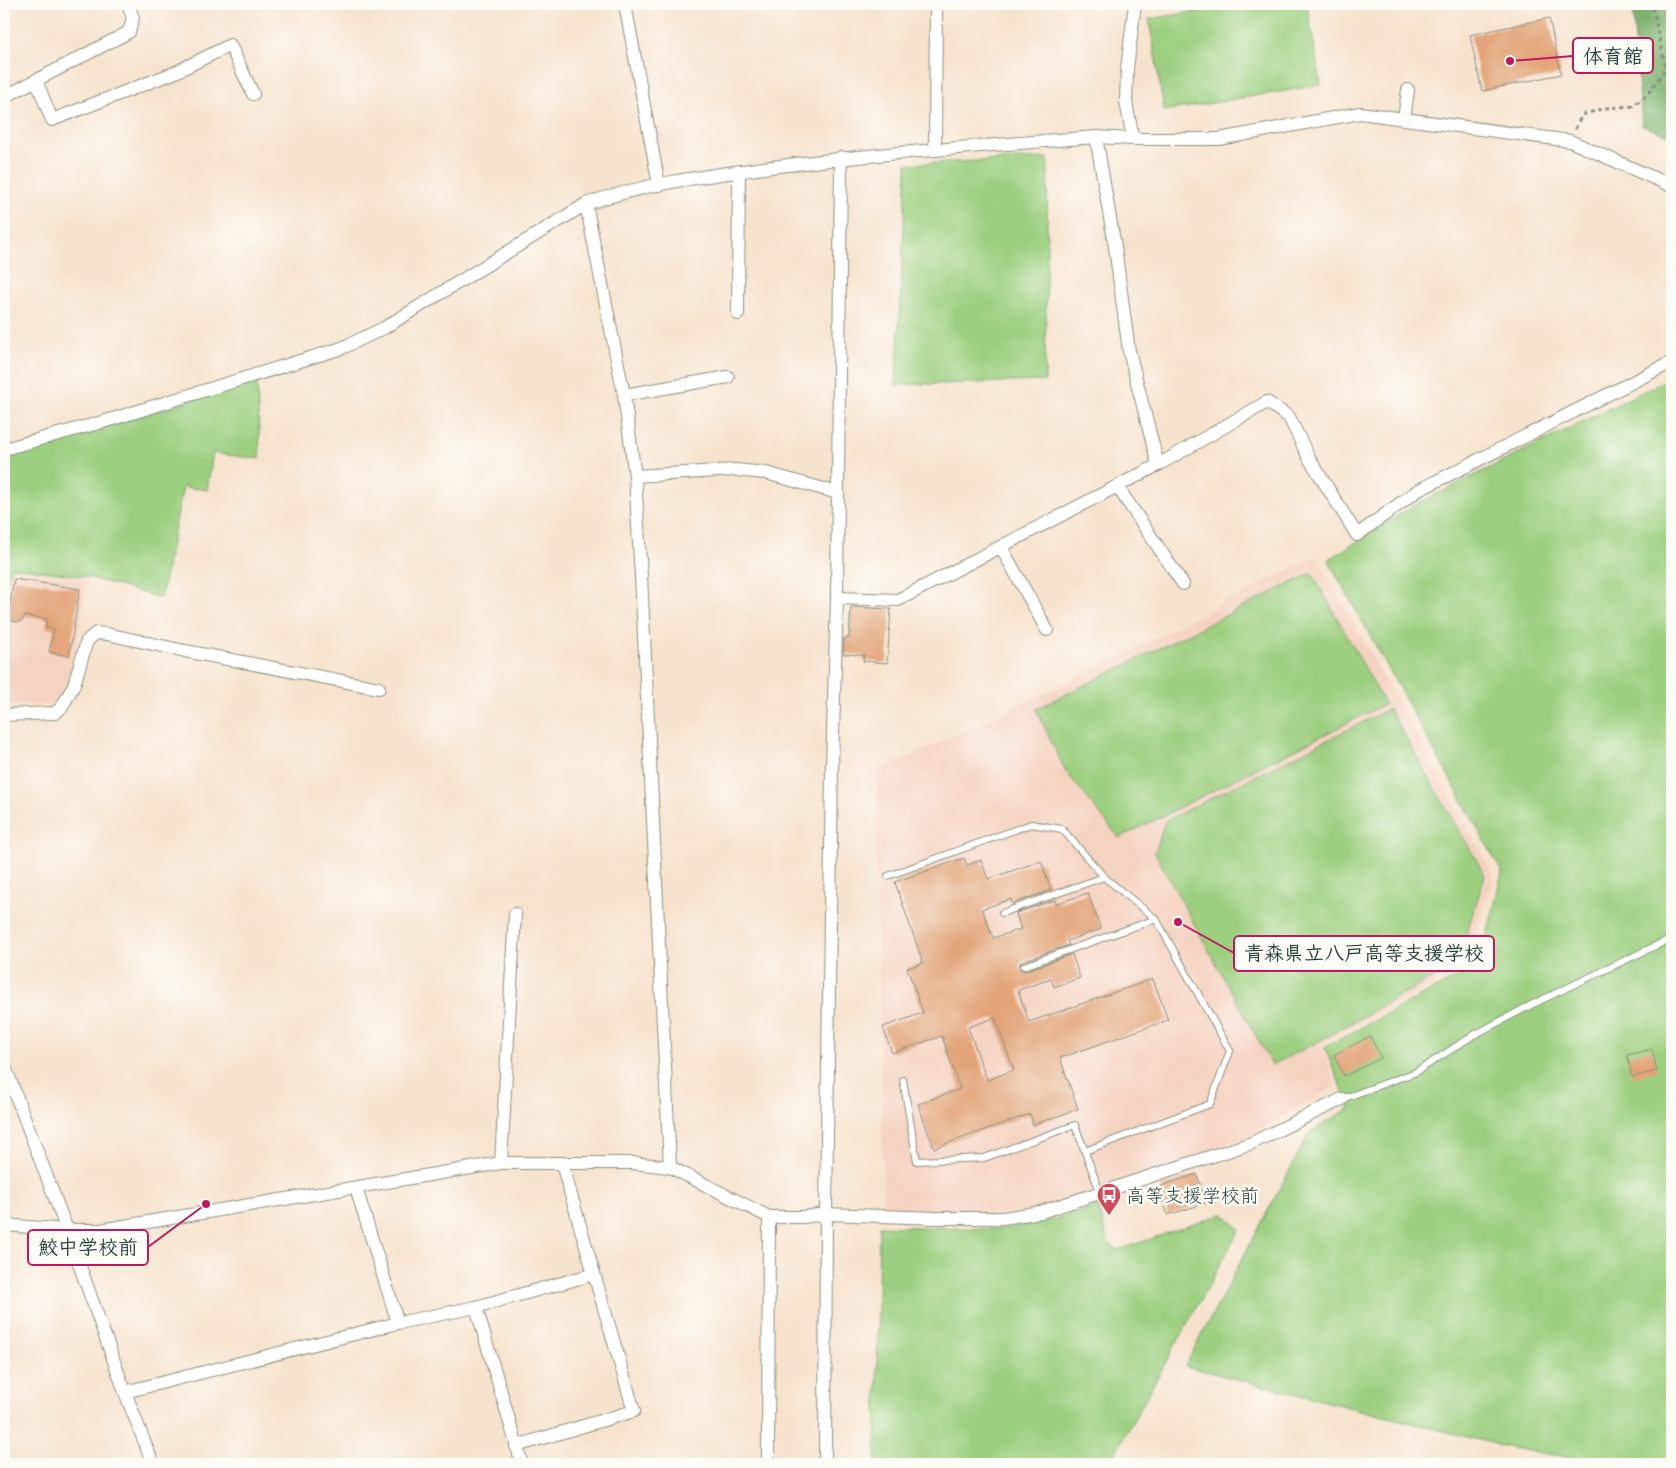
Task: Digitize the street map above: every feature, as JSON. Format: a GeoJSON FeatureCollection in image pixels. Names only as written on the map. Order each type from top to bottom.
{"type":"FeatureCollection","features":[{"type":"Feature","properties":{"kind":"street"},"geometry":{"type":"LineString","coordinates":[[4,97],[129,32],[133,18],[128,4]]}},
{"type":"Feature","properties":{"kind":"street"},"geometry":{"type":"LineString","coordinates":[[625,4],[659,185]]}},
{"type":"Feature","properties":{"kind":"street"},"geometry":{"type":"LineString","coordinates":[[934,150],[936,4]]}},
{"type":"Feature","properties":{"kind":"street"},"geometry":{"type":"LineString","coordinates":[[1133,139],[1126,102],[1127,69],[1136,4]]}},
{"type":"Feature","properties":{"kind":"street"},"geometry":{"type":"LineString","coordinates":[[36,80],[52,120],[176,72],[230,45],[252,94]]}},
{"type":"Feature","properties":{"kind":"street"},"geometry":{"type":"LineString","coordinates":[[1404,119],[1408,90]]}},
{"type":"Feature","properties":{"kind":"street"},"geometry":{"type":"LineString","coordinates":[[4,449],[106,421],[342,348],[384,328],[586,204],[659,185],[739,171],[841,157],[1096,137],[1219,139],[1360,113],[1570,141],[1672,186]]}},
{"type":"Feature","properties":{"kind":"street"},"geometry":{"type":"LineString","coordinates":[[1096,137],[1115,247],[1129,352],[1158,465]]}},
{"type":"Feature","properties":{"kind":"street"},"geometry":{"type":"LineString","coordinates":[[825,1464],[826,1214],[832,768],[837,598],[841,157]]}},
{"type":"Feature","properties":{"kind":"street"},"geometry":{"type":"LineString","coordinates":[[738,314],[739,171]]}},
{"type":"Feature","properties":{"kind":"street"},"geometry":{"type":"LineString","coordinates":[[586,204],[624,395],[635,476],[670,1167]]}},
{"type":"Feature","properties":{"kind":"street"},"geometry":{"type":"LineString","coordinates":[[837,598],[898,600],[1158,465],[1267,402],[1289,417],[1309,458],[1357,535],[1417,491],[1672,362]]}},
{"type":"Feature","properties":{"kind":"street"},"geometry":{"type":"LineString","coordinates":[[624,395],[728,376]]}},
{"type":"Feature","properties":{"kind":"street"},"geometry":{"type":"LineString","coordinates":[[635,476],[735,470],[766,473],[838,493]]}},
{"type":"Feature","properties":{"kind":"street"},"geometry":{"type":"LineString","coordinates":[[1117,486],[1183,584]]}},
{"type":"Feature","properties":{"kind":"street"},"geometry":{"type":"LineString","coordinates":[[1001,547],[1047,630]]}},
{"type":"Feature","properties":{"kind":"street"},"geometry":{"type":"LineString","coordinates":[[4,715],[55,713],[62,707],[74,685],[87,641],[96,634],[107,634],[194,653],[379,688]]}},
{"type":"Feature","properties":{"kind":"street"},"geometry":{"type":"LineString","coordinates":[[501,1164],[516,914]]}},
{"type":"Feature","properties":{"kind":"street"},"geometry":{"type":"LineString","coordinates":[[4,1064],[153,1464]]}},
{"type":"Feature","properties":{"kind":"street"},"geometry":{"type":"LineString","coordinates":[[4,1225],[67,1230],[100,1230],[501,1164],[633,1163],[670,1167],[769,1217],[803,1217],[826,1214],[1002,1218],[1041,1212],[1252,1143],[1342,1099]]}},
{"type":"Feature","properties":{"kind":"street"},"geometry":{"type":"LineString","coordinates":[[516,1446],[634,1412],[562,1164]]}},
{"type":"Feature","properties":{"kind":"street"},"geometry":{"type":"LineString","coordinates":[[356,1188],[398,1323]]}},
{"type":"Feature","properties":{"kind":"street"},"geometry":{"type":"LineString","coordinates":[[768,1464],[769,1217]]}},
{"type":"Feature","properties":{"kind":"street"},"geometry":{"type":"LineString","coordinates":[[125,1392],[398,1323],[476,1307],[594,1274]]}},
{"type":"Feature","properties":{"kind":"street"},"geometry":{"type":"LineString","coordinates":[[476,1307],[522,1464]]}},
{"type":"Feature","properties":{"kind":"lane"},"geometry":{"type":"LineString","coordinates":[[888,876],[1031,824],[1062,829],[1104,877],[1156,920],[1230,1051],[1210,1104],[1085,1151]]}},
{"type":"Feature","properties":{"kind":"lane"},"geometry":{"type":"LineString","coordinates":[[1002,913],[1104,877]]}},
{"type":"Feature","properties":{"kind":"lane"},"geometry":{"type":"LineString","coordinates":[[1024,966],[1156,920]]}},
{"type":"Feature","properties":{"kind":"lane"},"geometry":{"type":"LineString","coordinates":[[1342,1099],[1416,1072],[1474,1035],[1533,1004],[1672,938]]}},
{"type":"Feature","properties":{"kind":"lane"},"geometry":{"type":"LineString","coordinates":[[903,1080],[917,1161],[984,1158],[1075,1125],[1100,1192]]}},
{"type":"Feature","properties":{"kind":"path"},"geometry":{"type":"LineString","coordinates":[[1570,141],[1582,116],[1605,108],[1633,106],[1648,94],[1662,74],[1664,66],[1652,4]]}},
{"type":"Feature","properties":{"kind":"shaded area"},"geometry":{"type":"Polygon","coordinates":[[[1316,556],[1494,876],[1464,968],[1321,1044],[1336,1086],[1250,1136],[1041,1212],[884,1216],[876,857],[878,771],[1052,690],[1316,556]]]}},
{"type":"Feature","properties":{"kind":"shaded area"},"geometry":{"type":"Polygon","coordinates":[[[12,570],[87,580],[70,683],[60,698],[48,706],[4,704],[4,588],[12,570]]]}},
{"type":"Feature","properties":{"kind":"green space"},"geometry":{"type":"Polygon","coordinates":[[[1242,4],[1307,4],[1321,85],[1164,111],[1149,19],[1242,4]]]}},
{"type":"Feature","properties":{"kind":"green space"},"geometry":{"type":"Polygon","coordinates":[[[1632,4],[1672,4],[1672,136],[1642,126],[1632,4]]]}},
{"type":"Feature","properties":{"kind":"green space"},"geometry":{"type":"Polygon","coordinates":[[[1048,158],[1045,381],[896,385],[907,164],[1048,158]]]}},
{"type":"Feature","properties":{"kind":"green space"},"geometry":{"type":"Polygon","coordinates":[[[1672,377],[1672,1464],[1611,1464],[1511,1448],[1185,1366],[1310,1132],[1350,1108],[1324,1047],[1480,965],[1502,872],[1328,560],[1411,507],[1672,377]]]}},
{"type":"Feature","properties":{"kind":"green space"},"geometry":{"type":"Polygon","coordinates":[[[257,380],[260,459],[213,453],[207,490],[183,487],[161,598],[87,577],[12,567],[4,584],[4,458],[257,380]]]}},
{"type":"Feature","properties":{"kind":"green space"},"geometry":{"type":"Polygon","coordinates":[[[1312,573],[1385,704],[1119,838],[1065,770],[1036,709],[1312,573]]]}},
{"type":"Feature","properties":{"kind":"green space"},"geometry":{"type":"Polygon","coordinates":[[[1389,709],[1485,875],[1457,964],[1316,1043],[1272,1065],[1155,853],[1165,821],[1389,709]]]}},
{"type":"Feature","properties":{"kind":"green space"},"geometry":{"type":"Polygon","coordinates":[[[1099,1206],[1108,1243],[1118,1250],[1223,1214],[1240,1229],[1109,1464],[876,1464],[879,1226],[1002,1229],[1052,1220],[1099,1206]]]}},
{"type":"Feature","properties":{"kind":"building"},"geometry":{"type":"Polygon","coordinates":[[[1549,18],[1561,74],[1482,91],[1470,35],[1549,18]]]}},
{"type":"Feature","properties":{"kind":"building"},"geometry":{"type":"Polygon","coordinates":[[[14,579],[80,589],[69,656],[49,652],[54,629],[46,628],[47,619],[25,616],[22,621],[17,622],[12,621],[8,616],[14,579]]]}},
{"type":"Feature","properties":{"kind":"building"},"geometry":{"type":"Polygon","coordinates":[[[851,607],[891,609],[887,663],[863,661],[864,655],[843,654],[844,638],[849,638],[851,607]]]}},
{"type":"Feature","properties":{"kind":"building"},"geometry":{"type":"Polygon","coordinates":[[[964,858],[967,865],[981,860],[988,879],[1041,861],[1051,890],[1012,904],[1011,899],[982,909],[993,938],[1021,929],[1016,913],[1055,900],[1056,904],[1088,893],[1101,929],[1067,941],[1069,945],[1022,961],[1019,965],[1020,969],[1025,971],[1072,954],[1080,978],[1054,987],[1051,979],[1018,990],[1029,1022],[1153,979],[1168,1020],[1060,1058],[1078,1109],[1033,1125],[1030,1114],[934,1148],[918,1104],[960,1089],[942,1036],[892,1053],[883,1027],[923,1013],[907,968],[923,963],[895,882],[964,858]],[[995,1018],[968,1027],[987,1080],[1014,1070],[995,1018]]]}},
{"type":"Feature","properties":{"kind":"building"},"geometry":{"type":"Polygon","coordinates":[[[1370,1036],[1381,1058],[1344,1076],[1334,1055],[1370,1036]]]}},
{"type":"Feature","properties":{"kind":"building"},"geometry":{"type":"Polygon","coordinates":[[[1652,1049],[1657,1071],[1632,1077],[1627,1055],[1652,1049]]]}},
{"type":"Feature","properties":{"kind":"building"},"geometry":{"type":"Polygon","coordinates":[[[1197,1174],[1206,1203],[1168,1215],[1162,1197],[1165,1196],[1161,1186],[1197,1174]]]}},
{"type":"Feature","properties":{"kind":"place","name":"体育館"},"geometry":{"type":"Point","coordinates":[1510,61]}},
{"type":"Feature","properties":{"kind":"place","name":"青森県立八戸高等支援学校"},"geometry":{"type":"Point","coordinates":[1178,922]}},
{"type":"Feature","properties":{"kind":"place","name":"鮫中学校前"},"geometry":{"type":"Point","coordinates":[206,1204]}},
{"type":"Feature","properties":{"kind":"place","name":"高等支援学校前"},"geometry":{"type":"Point","coordinates":[1109,1216]}}]}
